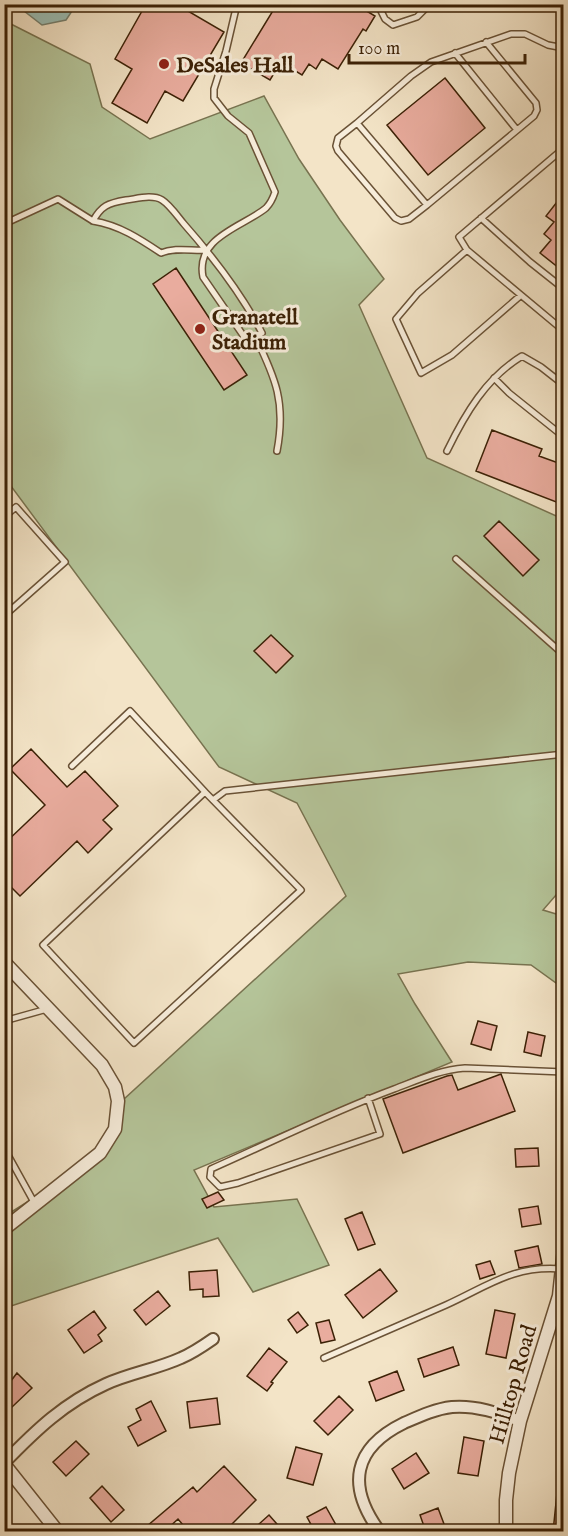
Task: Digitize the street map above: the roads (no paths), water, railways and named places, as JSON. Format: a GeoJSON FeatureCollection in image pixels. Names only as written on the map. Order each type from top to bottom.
{"type":"FeatureCollection","features":[{"type":"Feature","properties":{"kind":"street"},"geometry":{"type":"LineString","coordinates":[[4,962],[109,1074],[116,1094],[118,1115],[110,1140],[100,1153],[4,1229]]}},
{"type":"Feature","properties":{"kind":"street","name":"Hilltop Road"},"geometry":{"type":"LineString","coordinates":[[506,1532],[509,1473],[520,1421],[559,1296],[564,1249]]}},
{"type":"Feature","properties":{"kind":"street"},"geometry":{"type":"LineString","coordinates":[[58,1532],[4,1464],[36,1430],[60,1410],[108,1383],[180,1359],[213,1339]]}},
{"type":"Feature","properties":{"kind":"street"},"geometry":{"type":"LineString","coordinates":[[380,1532],[363,1506],[359,1491],[359,1477],[367,1452],[385,1432],[421,1415],[453,1407],[488,1410],[520,1421]]}},
{"type":"Feature","properties":{"kind":"lane"},"geometry":{"type":"LineString","coordinates":[[385,4],[381,11],[385,19],[393,25],[417,17],[425,9],[424,4]]}},
{"type":"Feature","properties":{"kind":"lane"},"geometry":{"type":"LineString","coordinates":[[93,221],[100,208],[118,201],[146,197],[162,200],[207,250],[247,304],[262,333],[247,341],[203,277],[201,266],[207,250],[232,227],[265,209],[275,192],[249,133],[228,116],[214,98],[214,89],[226,51],[235,5]]}},
{"type":"Feature","properties":{"kind":"lane"},"geometry":{"type":"LineString","coordinates":[[486,42],[536,103],[537,110],[534,116],[518,130],[427,205],[409,219],[401,221],[395,218],[345,159],[336,146],[338,138],[411,76],[431,62],[486,42],[511,34],[525,34],[548,45],[564,48]]}},
{"type":"Feature","properties":{"kind":"lane"},"geometry":{"type":"LineString","coordinates":[[456,53],[518,130]]}},
{"type":"Feature","properties":{"kind":"lane"},"geometry":{"type":"LineString","coordinates":[[357,123],[427,205]]}},
{"type":"Feature","properties":{"kind":"lane"},"geometry":{"type":"LineString","coordinates":[[564,148],[459,237],[467,250],[564,331]]}},
{"type":"Feature","properties":{"kind":"lane"},"geometry":{"type":"LineString","coordinates":[[4,224],[58,199],[93,221],[121,229],[161,253],[171,249],[207,250]]}},
{"type":"Feature","properties":{"kind":"lane"},"geometry":{"type":"LineString","coordinates":[[481,218],[564,289]]}},
{"type":"Feature","properties":{"kind":"lane"},"geometry":{"type":"LineString","coordinates":[[467,250],[418,293],[396,319],[421,373],[452,355],[520,296]]}},
{"type":"Feature","properties":{"kind":"lane"},"geometry":{"type":"LineString","coordinates":[[255,336],[274,375],[280,396],[281,430],[277,451]]}},
{"type":"Feature","properties":{"kind":"lane"},"geometry":{"type":"LineString","coordinates":[[447,451],[468,410],[508,364],[522,356],[564,385]]}},
{"type":"Feature","properties":{"kind":"lane"},"geometry":{"type":"LineString","coordinates":[[494,378],[509,393],[564,437]]}},
{"type":"Feature","properties":{"kind":"lane"},"geometry":{"type":"LineString","coordinates":[[4,517],[16,507],[65,562],[4,616]]}},
{"type":"Feature","properties":{"kind":"lane"},"geometry":{"type":"LineString","coordinates":[[456,559],[564,655]]}},
{"type":"Feature","properties":{"kind":"lane"},"geometry":{"type":"LineString","coordinates":[[72,766],[130,711],[301,890],[135,1043],[43,945],[205,792]]}},
{"type":"Feature","properties":{"kind":"lane"},"geometry":{"type":"LineString","coordinates":[[213,800],[225,791],[564,754]]}},
{"type":"Feature","properties":{"kind":"lane"},"geometry":{"type":"LineString","coordinates":[[4,1021],[49,1009]]}},
{"type":"Feature","properties":{"kind":"lane"},"geometry":{"type":"LineString","coordinates":[[368,1098],[380,1134],[238,1183],[220,1187],[210,1177],[211,1169],[368,1098],[449,1070],[564,1072]]}},
{"type":"Feature","properties":{"kind":"lane"},"geometry":{"type":"LineString","coordinates":[[4,1148],[35,1205]]}},
{"type":"Feature","properties":{"kind":"lane"},"geometry":{"type":"LineString","coordinates":[[324,1358],[450,1303],[502,1276],[542,1267],[563,1269]]}},
{"type":"Feature","properties":{"kind":"water"},"geometry":{"type":"Polygon","coordinates":[[[20,5],[76,5],[66,20],[42,25],[20,5]]]}},
{"type":"Feature","properties":{"kind":"place","name":"DeSales Hall"},"geometry":{"type":"Point","coordinates":[164,64]}},
{"type":"Feature","properties":{"kind":"place","name":"Granatell Stadium"},"geometry":{"type":"Point","coordinates":[200,329]}}]}
